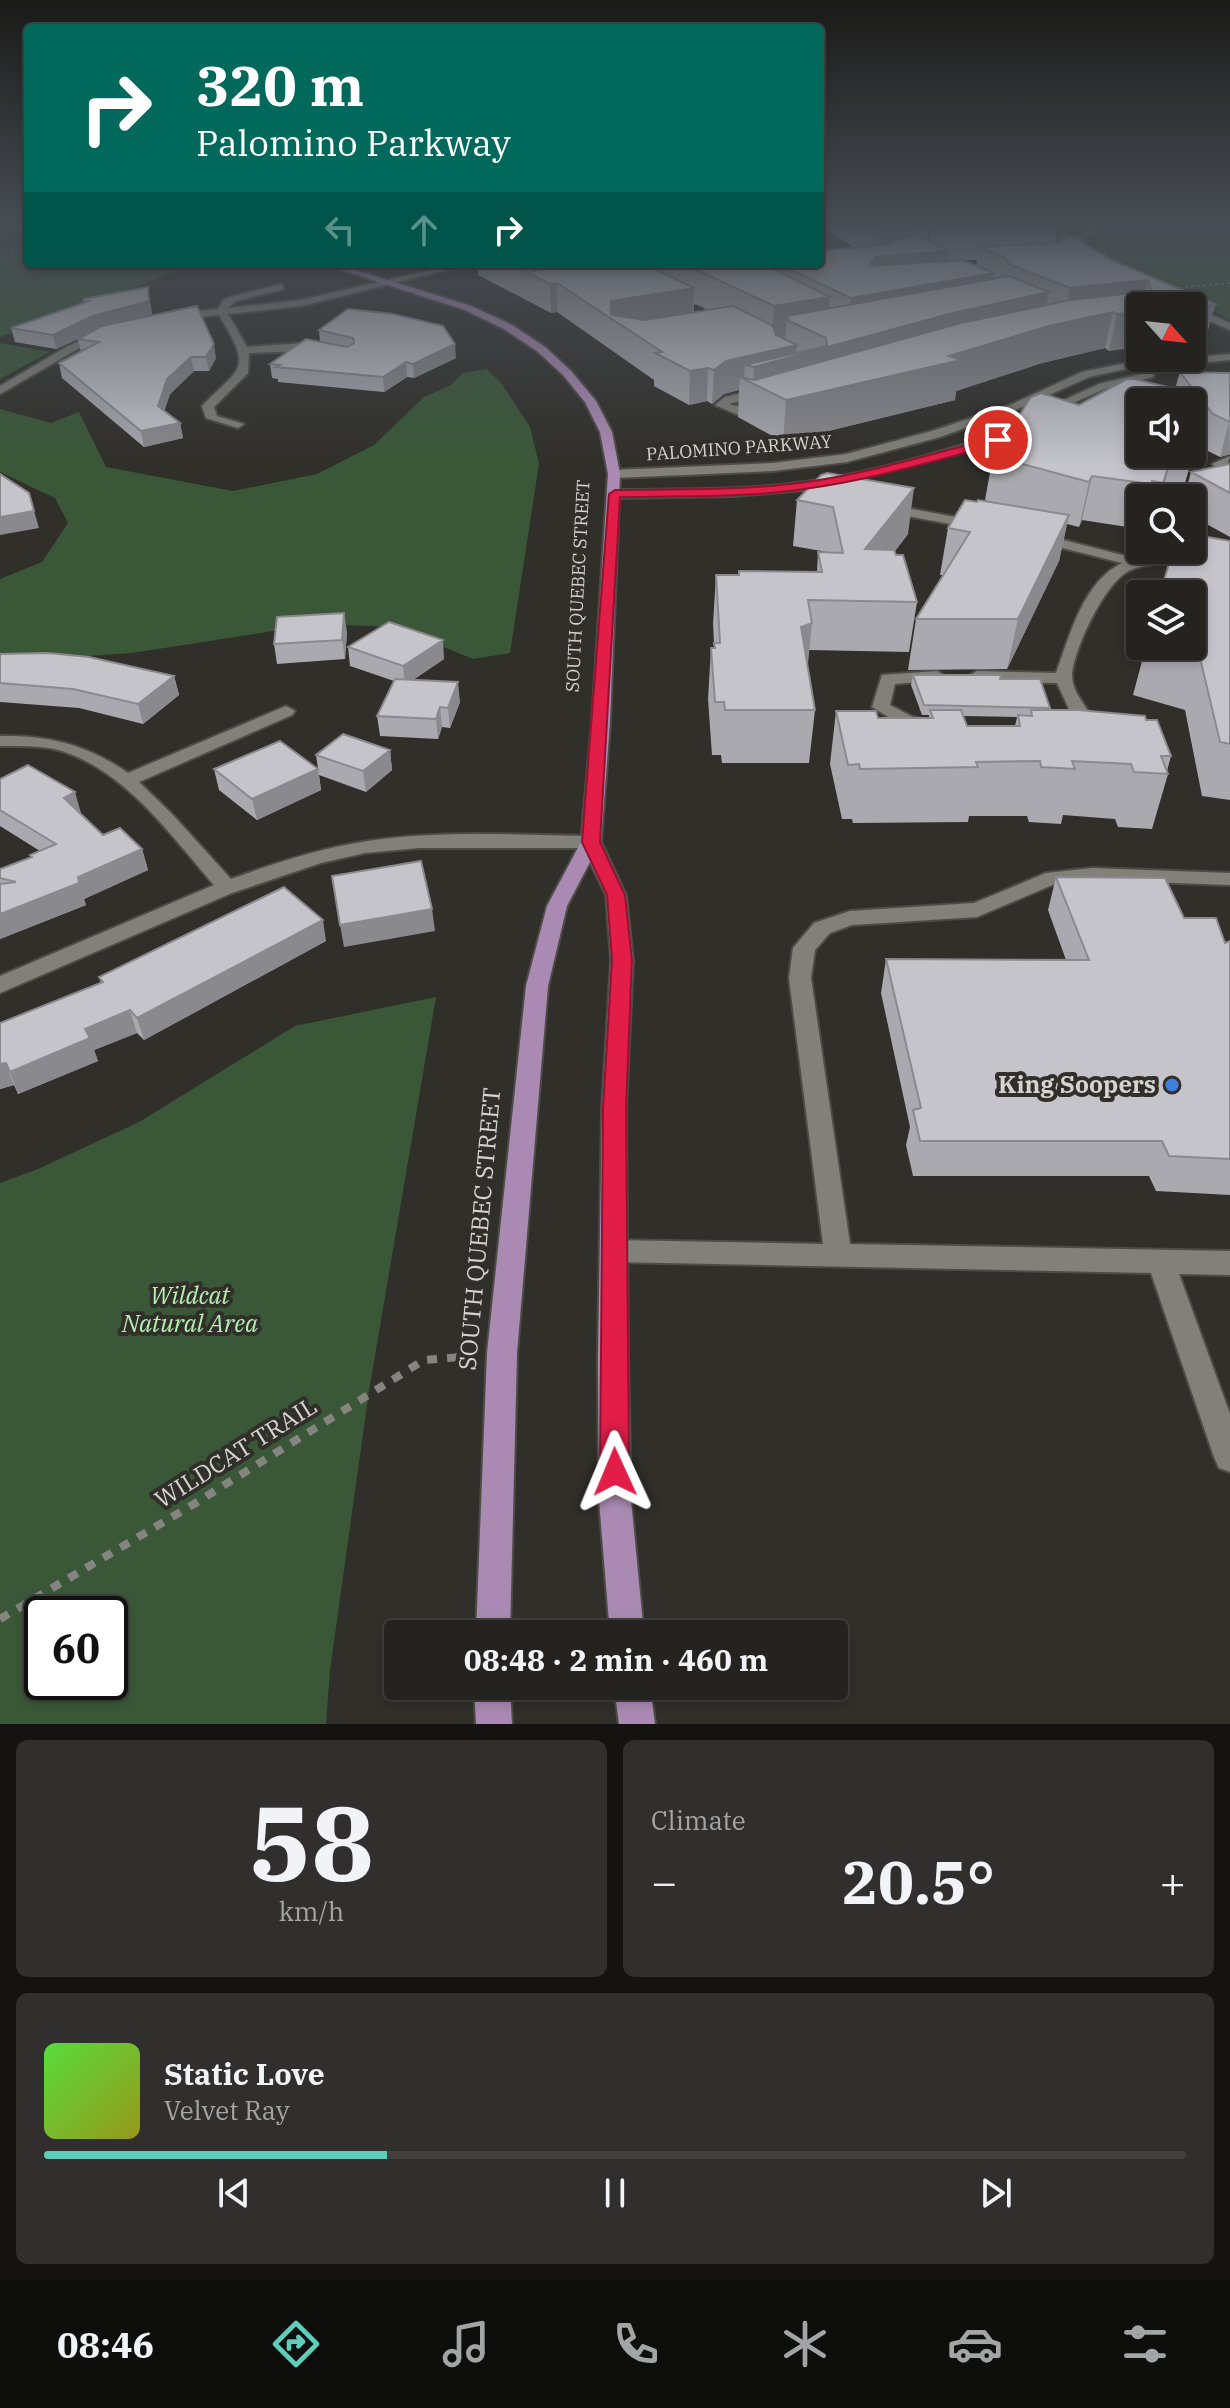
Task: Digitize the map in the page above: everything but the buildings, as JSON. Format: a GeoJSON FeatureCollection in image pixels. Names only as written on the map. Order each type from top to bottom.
{"type":"FeatureCollection","features":[{"type":"Feature","properties":{"kind":"main road","name":"SOUTH QUEBEC STREET"},"geometry":{"type":"LineString","coordinates":[[453,304],[486,316],[524,337],[555,361],[580,387],[606,432],[615,494],[591,842],[557,906],[537,986],[502,1353],[493,1620]]}},
{"type":"Feature","properties":{"kind":"main road","name":"SOUTH QUEBEC STREET"},"geometry":{"type":"LineString","coordinates":[[591,842],[616,895],[622,960],[614,1108],[615,1500],[626,1620]]}},
{"type":"Feature","properties":{"kind":"main road"},"geometry":{"type":"LineString","coordinates":[[493,1700],[494,1724]]}},
{"type":"Feature","properties":{"kind":"main road"},"geometry":{"type":"LineString","coordinates":[[634,1700],[637,1724]]}},
{"type":"Feature","properties":{"kind":"street"},"geometry":{"type":"LineString","coordinates":[[222,312],[225,304]]}},
{"type":"Feature","properties":{"kind":"street"},"geometry":{"type":"LineString","coordinates":[[164,319],[288,304]]}},
{"type":"Feature","properties":{"kind":"street"},"geometry":{"type":"LineString","coordinates":[[222,312],[245,350],[246,366],[240,381],[208,406],[212,418],[238,424]]}},
{"type":"Feature","properties":{"kind":"street"},"geometry":{"type":"LineString","coordinates":[[1206,315],[1230,327]]}},
{"type":"Feature","properties":{"kind":"street"},"geometry":{"type":"LineString","coordinates":[[0,391],[72,348],[113,331]]}},
{"type":"Feature","properties":{"kind":"street"},"geometry":{"type":"LineString","coordinates":[[245,350],[304,346],[332,350]]}},
{"type":"Feature","properties":{"kind":"street","name":"PALOMINO PARKWAY"},"geometry":{"type":"LineString","coordinates":[[614,474],[799,465],[847,458],[1001,412],[1070,379],[1107,369],[1230,357]]}},
{"type":"Feature","properties":{"kind":"street","name":"PALOMINO PARKWAY"},"geometry":{"type":"LineString","coordinates":[[615,494],[735,492],[805,486],[876,472],[1023,432],[1043,423],[1067,404],[1119,381],[1165,373],[1230,369]]}},
{"type":"Feature","properties":{"kind":"street"},"geometry":{"type":"LineString","coordinates":[[772,389],[729,399],[721,405],[729,410],[752,414],[778,407]]}},
{"type":"Feature","properties":{"kind":"street"},"geometry":{"type":"LineString","coordinates":[[1230,460],[1218,464],[1230,473]]}},
{"type":"Feature","properties":{"kind":"street"},"geometry":{"type":"LineString","coordinates":[[912,513],[991,528]]}},
{"type":"Feature","properties":{"kind":"street"},"geometry":{"type":"LineString","coordinates":[[1022,534],[1126,560]]}},
{"type":"Feature","properties":{"kind":"street"},"geometry":{"type":"LineString","coordinates":[[1206,560],[1230,563]]}},
{"type":"Feature","properties":{"kind":"street"},"geometry":{"type":"LineString","coordinates":[[1053,729],[1074,722],[1078,709],[1066,689],[1064,678],[1076,642],[1106,579],[1134,564]]}},
{"type":"Feature","properties":{"kind":"street"},"geometry":{"type":"LineString","coordinates":[[951,729],[908,721],[881,707],[888,679],[928,676],[1064,678]]}},
{"type":"Feature","properties":{"kind":"street"},"geometry":{"type":"LineString","coordinates":[[128,780],[286,711]]}},
{"type":"Feature","properties":{"kind":"street"},"geometry":{"type":"LineString","coordinates":[[0,741],[40,741],[87,755],[128,780],[226,886]]}},
{"type":"Feature","properties":{"kind":"street"},"geometry":{"type":"LineString","coordinates":[[0,985],[64,961],[226,886],[315,858],[368,847],[591,842]]}},
{"type":"Feature","properties":{"kind":"street"},"geometry":{"type":"LineString","coordinates":[[838,1256],[800,978],[804,948],[822,928],[850,918],[977,910],[1053,877],[1092,874],[1230,879]]}},
{"type":"Feature","properties":{"kind":"street"},"geometry":{"type":"LineString","coordinates":[[614,1251],[1230,1263]]}},
{"type":"Feature","properties":{"kind":"street"},"geometry":{"type":"LineString","coordinates":[[1161,1262],[1230,1457]]}},
{"type":"Feature","properties":{"kind":"path","name":"WILDCAT TRAIL"},"geometry":{"type":"LineString","coordinates":[[0,1619],[194,1504],[424,1360],[502,1353]]}},
{"type":"Feature","properties":{"kind":"green space"},"geometry":{"type":"Polygon","coordinates":[[[0,304],[88,304],[0,337],[0,304]]]}},
{"type":"Feature","properties":{"kind":"green space"},"geometry":{"type":"Polygon","coordinates":[[[1206,304],[1230,304],[1230,320],[1206,307],[1206,304]]]}},
{"type":"Feature","properties":{"kind":"green space"},"geometry":{"type":"Polygon","coordinates":[[[0,343],[50,352],[0,379],[0,343]]]}},
{"type":"Feature","properties":{"kind":"green space"},"geometry":{"type":"Polygon","coordinates":[[[487,369],[502,384],[530,427],[539,464],[510,653],[473,659],[394,627],[318,624],[132,653],[0,662],[0,579],[42,562],[68,523],[55,498],[0,472],[0,409],[51,423],[79,412],[106,467],[233,491],[317,474],[374,445],[424,397],[451,385],[463,373],[487,369]]]}},
{"type":"Feature","properties":{"kind":"green space","name":"Wildcat Natural Area"},"geometry":{"type":"Polygon","coordinates":[[[436,997],[369,1391],[330,1670],[326,1724],[0,1724],[0,1183],[38,1169],[139,1122],[295,1026],[436,997]]]}},
{"type":"Feature","properties":{"kind":"place","name":"King Soopers"},"geometry":{"type":"Point","coordinates":[1172,1085]}},
{"type":"Feature","properties":{"kind":"route"},"geometry":{"type":"LineString","coordinates":[[615,1472],[614,1108],[622,960],[616,895],[591,842],[615,494],[735,492],[805,486],[876,472],[998,440]]}}]}
